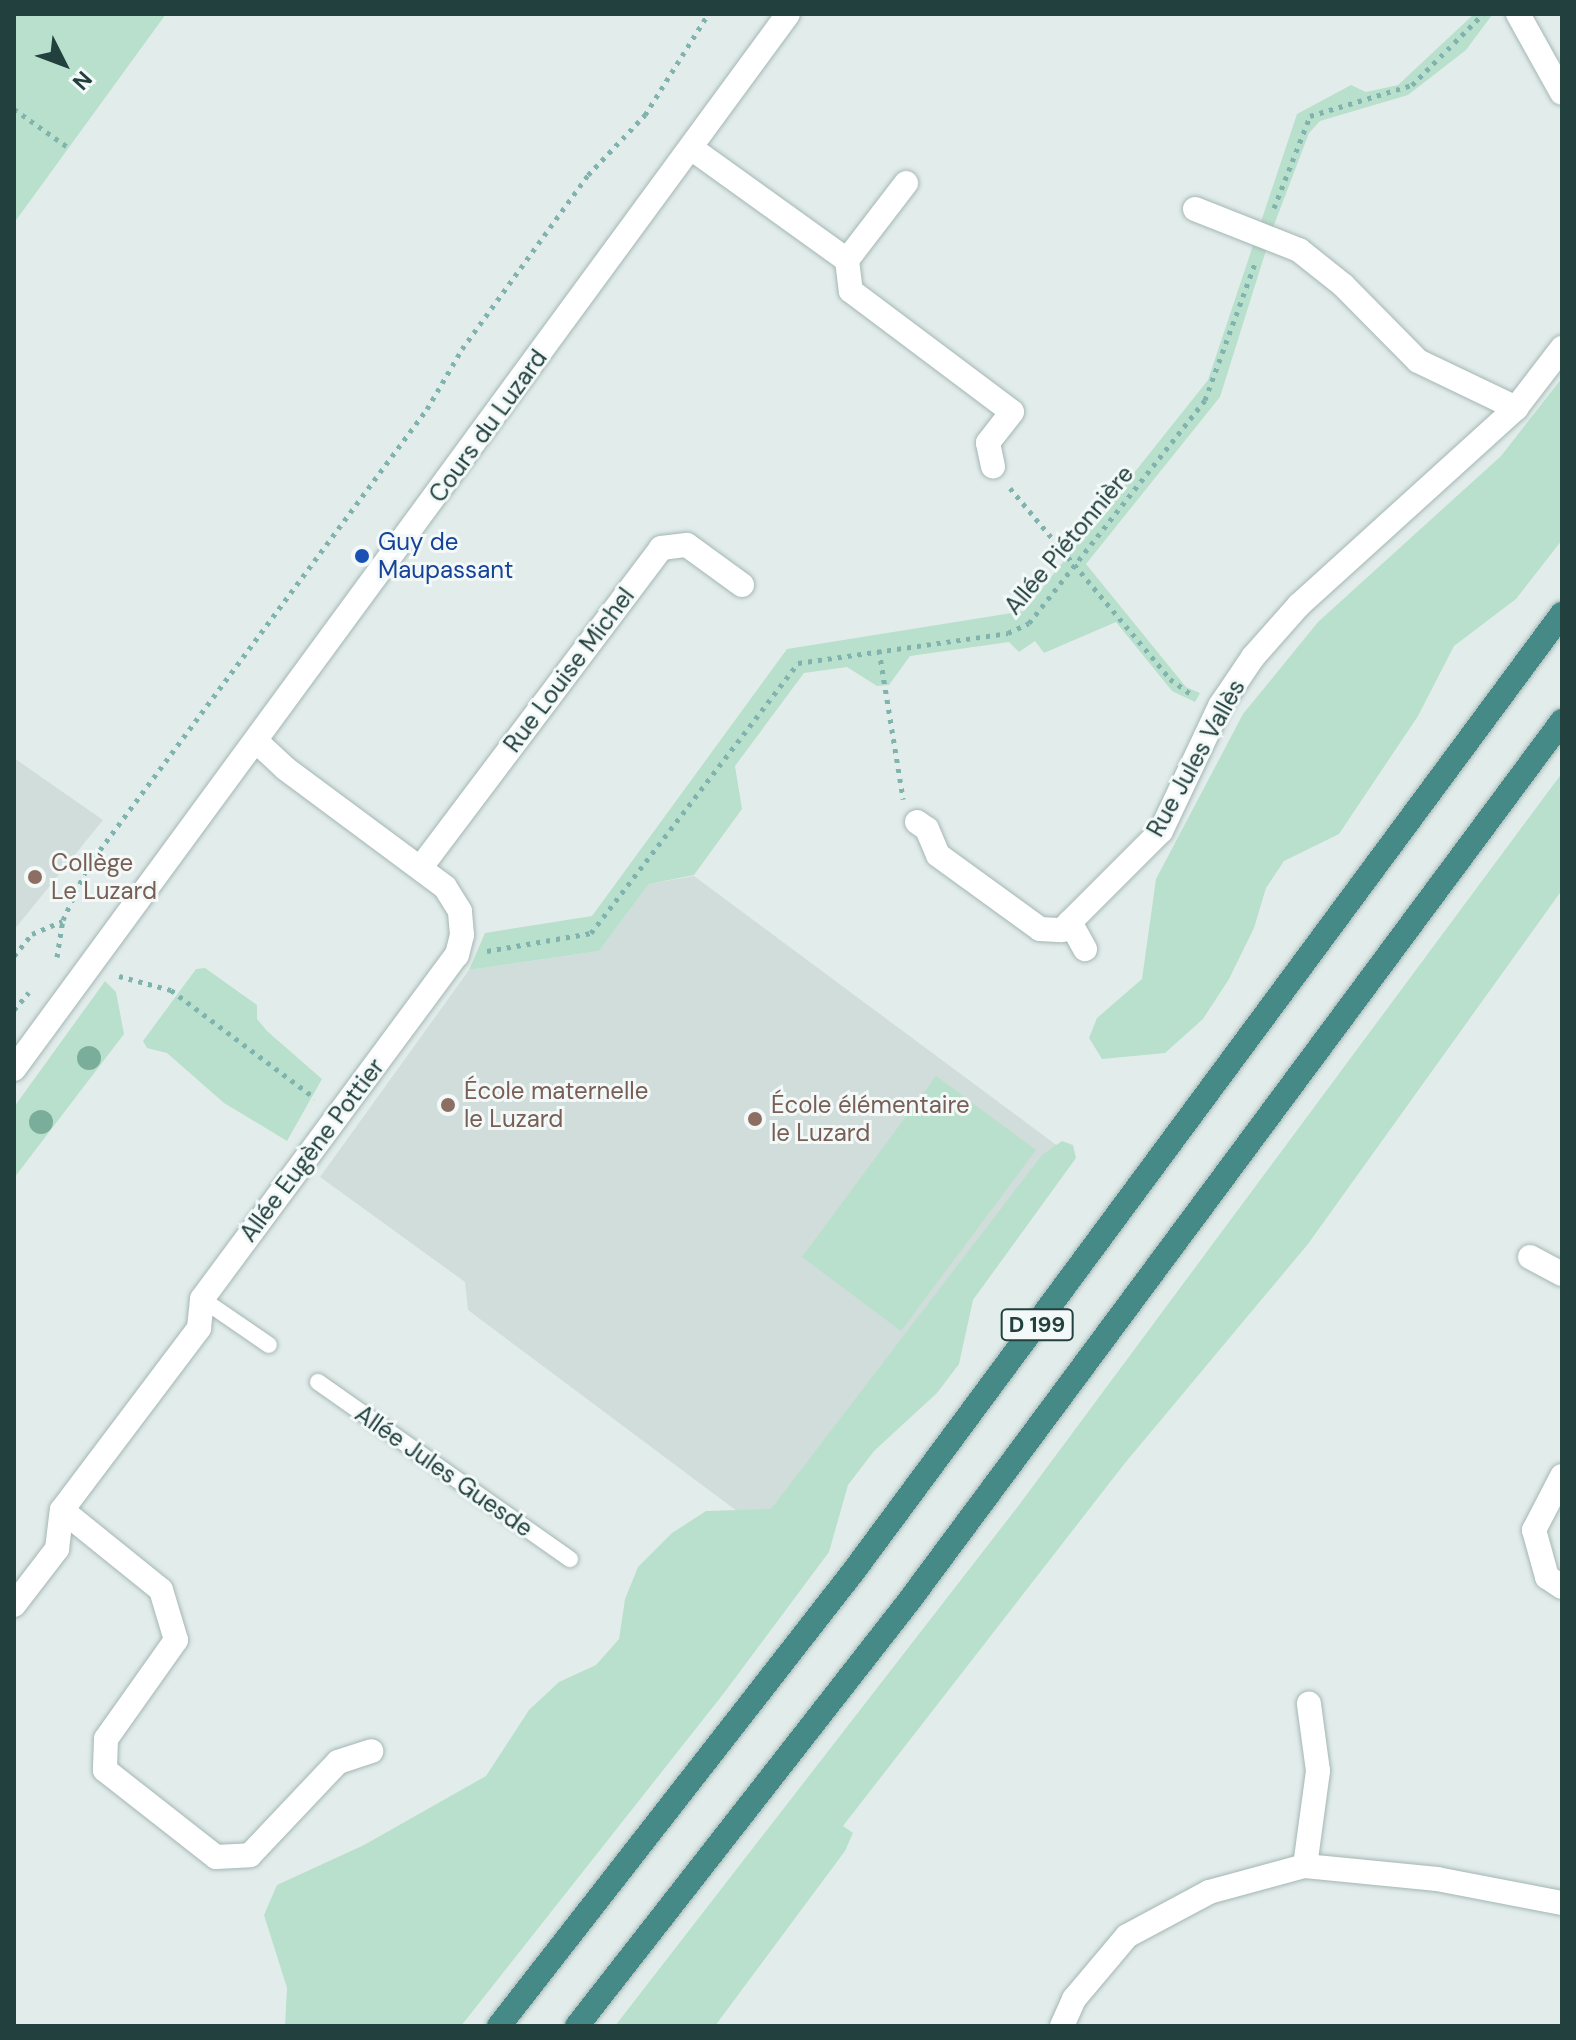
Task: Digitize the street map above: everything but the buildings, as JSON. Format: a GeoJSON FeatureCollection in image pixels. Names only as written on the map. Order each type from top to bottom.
{"type":"FeatureCollection","features":[{"type":"Feature","properties":{"kind":"highway","name":"D 199"},"geometry":{"type":"LineString","coordinates":[[499,2026],[853,1572],[1562,614]]}},
{"type":"Feature","properties":{"kind":"highway","name":"D 199"},"geometry":{"type":"LineString","coordinates":[[577,2026],[919,1589],[1562,721]]}},
{"type":"Feature","properties":{"kind":"street","name":"Cours du Luzard"},"geometry":{"type":"LineString","coordinates":[[14,1069],[258,743],[788,14]]}},
{"type":"Feature","properties":{"kind":"street"},"geometry":{"type":"LineString","coordinates":[[1518,14],[1562,93]]}},
{"type":"Feature","properties":{"kind":"street"},"geometry":{"type":"LineString","coordinates":[[691,148],[847,260]]}},
{"type":"Feature","properties":{"kind":"street"},"geometry":{"type":"LineString","coordinates":[[906,183],[847,260],[851,291],[1012,412],[988,443],[993,466]]}},
{"type":"Feature","properties":{"kind":"street"},"geometry":{"type":"LineString","coordinates":[[1195,209],[1265,234],[1319,265],[1418,361],[1516,408]]}},
{"type":"Feature","properties":{"kind":"street","name":"Rue Jules Vallès"},"geometry":{"type":"LineString","coordinates":[[1070,922],[1161,831],[1220,706],[1253,657],[1299,605],[1516,408],[1562,348]]}},
{"type":"Feature","properties":{"kind":"street","name":"Rue Louise Michel"},"geometry":{"type":"LineString","coordinates":[[421,867],[661,548],[687,545],[742,585]]}},
{"type":"Feature","properties":{"kind":"street"},"geometry":{"type":"LineString","coordinates":[[258,743],[285,768],[445,887],[460,911],[462,935],[457,955]]}},
{"type":"Feature","properties":{"kind":"street"},"geometry":{"type":"LineString","coordinates":[[917,822],[927,829],[938,855],[1040,929],[1049,933],[1070,922],[1085,949]]}},
{"type":"Feature","properties":{"kind":"street","name":"Allée Eugène Pottier"},"geometry":{"type":"LineString","coordinates":[[14,1605],[57,1549],[62,1510],[199,1328],[202,1299],[457,955]]}},
{"type":"Feature","properties":{"kind":"street"},"geometry":{"type":"LineString","coordinates":[[1530,1257],[1562,1274]]}},
{"type":"Feature","properties":{"kind":"street"},"geometry":{"type":"LineString","coordinates":[[1555,1582],[1534,1530],[1562,1476]]}},
{"type":"Feature","properties":{"kind":"street"},"geometry":{"type":"LineString","coordinates":[[62,1510],[161,1590],[176,1640],[106,1739],[105,1770],[216,1857],[250,1855],[338,1762],[371,1751]]}},
{"type":"Feature","properties":{"kind":"street"},"geometry":{"type":"LineString","coordinates":[[1305,1866],[1318,1771],[1309,1704]]}},
{"type":"Feature","properties":{"kind":"street"},"geometry":{"type":"LineString","coordinates":[[1062,2026],[1074,1999],[1127,1936],[1209,1892],[1305,1866],[1437,1879],[1562,1903]]}},
{"type":"Feature","properties":{"kind":"lane"},"geometry":{"type":"LineString","coordinates":[[202,1299],[269,1345]]}},
{"type":"Feature","properties":{"kind":"lane","name":"Allée Jules Guesde"},"geometry":{"type":"LineString","coordinates":[[318,1382],[570,1559]]}},
{"type":"Feature","properties":{"kind":"path"},"geometry":{"type":"LineString","coordinates":[[49,968],[57,957],[63,920],[88,866],[427,409],[462,349],[588,175],[645,115],[708,14]]}},
{"type":"Feature","properties":{"kind":"path","name":"Allée Piétonnière"},"geometry":{"type":"LineString","coordinates":[[457,955],[591,933],[788,671],[810,659],[1021,630],[1205,400],[1310,116],[1412,85],[1483,14]]}},
{"type":"Feature","properties":{"kind":"path"},"geometry":{"type":"LineString","coordinates":[[14,109],[69,148]]}},
{"type":"Feature","properties":{"kind":"path"},"geometry":{"type":"LineString","coordinates":[[993,466],[1177,687],[1220,706]]}},
{"type":"Feature","properties":{"kind":"path"},"geometry":{"type":"LineString","coordinates":[[879,650],[898,789],[917,822]]}},
{"type":"Feature","properties":{"kind":"path"},"geometry":{"type":"LineString","coordinates":[[14,956],[32,934],[63,920]]}},
{"type":"Feature","properties":{"kind":"path"},"geometry":{"type":"LineString","coordinates":[[111,974],[171,990],[338,1115]]}},
{"type":"Feature","properties":{"kind":"path"},"geometry":{"type":"LineString","coordinates":[[14,1010],[31,989]]}},
{"type":"Feature","properties":{"kind":"shaded area","name":"Collège Le Luzard"},"geometry":{"type":"Polygon","coordinates":[[[14,758],[103,820],[14,930],[14,758]]]}},
{"type":"Feature","properties":{"kind":"shaded area"},"geometry":{"type":"Polygon","coordinates":[[[694,876],[1063,1150],[773,1538],[468,1310],[465,1282],[320,1177],[469,970],[599,951],[649,884],[694,876]]]}},
{"type":"Feature","properties":{"kind":"green space"},"geometry":{"type":"Polygon","coordinates":[[[14,14],[166,14],[14,223],[14,14]]]}},
{"type":"Feature","properties":{"kind":"green space"},"geometry":{"type":"Polygon","coordinates":[[[1474,14],[1492,15],[1466,50],[1408,95],[1320,121],[1309,133],[1274,225],[1220,397],[1086,564],[1186,687],[1200,693],[1195,702],[1172,691],[1116,622],[1044,653],[1035,641],[1019,652],[1009,642],[910,656],[889,685],[877,686],[847,667],[804,673],[735,766],[742,809],[694,875],[649,884],[599,951],[469,970],[485,933],[592,916],[787,649],[1024,611],[1208,380],[1297,114],[1351,85],[1366,92],[1398,85],[1474,14]]]}},
{"type":"Feature","properties":{"kind":"green space"},"geometry":{"type":"Polygon","coordinates":[[[1562,378],[1562,540],[1516,599],[1454,646],[1418,716],[1339,834],[1284,861],[1266,888],[1254,928],[1229,979],[1203,1019],[1165,1053],[1102,1059],[1089,1038],[1097,1018],[1142,979],[1156,879],[1243,714],[1318,622],[1501,456],[1562,378]]]}},
{"type":"Feature","properties":{"kind":"green space"},"geometry":{"type":"Polygon","coordinates":[[[1562,773],[1562,890],[1308,1244],[1125,1463],[843,1826],[853,1833],[845,1851],[715,2026],[615,2026],[1019,1505],[1562,773]]]}},
{"type":"Feature","properties":{"kind":"green space"},"geometry":{"type":"Polygon","coordinates":[[[205,968],[257,1005],[257,1019],[267,1031],[322,1079],[287,1141],[224,1103],[167,1053],[147,1048],[143,1041],[196,969],[205,968]]]}},
{"type":"Feature","properties":{"kind":"green space"},"geometry":{"type":"Polygon","coordinates":[[[105,981],[116,992],[124,1034],[14,1178],[14,1107],[105,981]]]}},
{"type":"Feature","properties":{"kind":"green space"},"geometry":{"type":"Polygon","coordinates":[[[936,1076],[1036,1150],[901,1331],[802,1257],[936,1076]]]}},
{"type":"Feature","properties":{"kind":"green space"},"geometry":{"type":"Polygon","coordinates":[[[1062,1141],[1073,1145],[1076,1158],[973,1300],[959,1364],[937,1393],[874,1451],[848,1485],[829,1552],[724,1693],[461,2026],[285,2026],[287,1988],[264,1915],[277,1885],[364,1845],[486,1776],[529,1710],[559,1682],[596,1665],[619,1639],[625,1599],[638,1567],[672,1533],[706,1511],[771,1509],[1042,1155],[1062,1141]]]}},
{"type":"Feature","properties":{"kind":"place","name":"Guy de Maupassant"},"geometry":{"type":"Point","coordinates":[362,556]}},
{"type":"Feature","properties":{"kind":"place","name":"Collège Le Luzard"},"geometry":{"type":"Point","coordinates":[35,877]}},
{"type":"Feature","properties":{"kind":"place","name":"École maternelle le Luzard"},"geometry":{"type":"Point","coordinates":[448,1105]}},
{"type":"Feature","properties":{"kind":"place","name":"École élémentaire le Luzard"},"geometry":{"type":"Point","coordinates":[755,1119]}}]}
